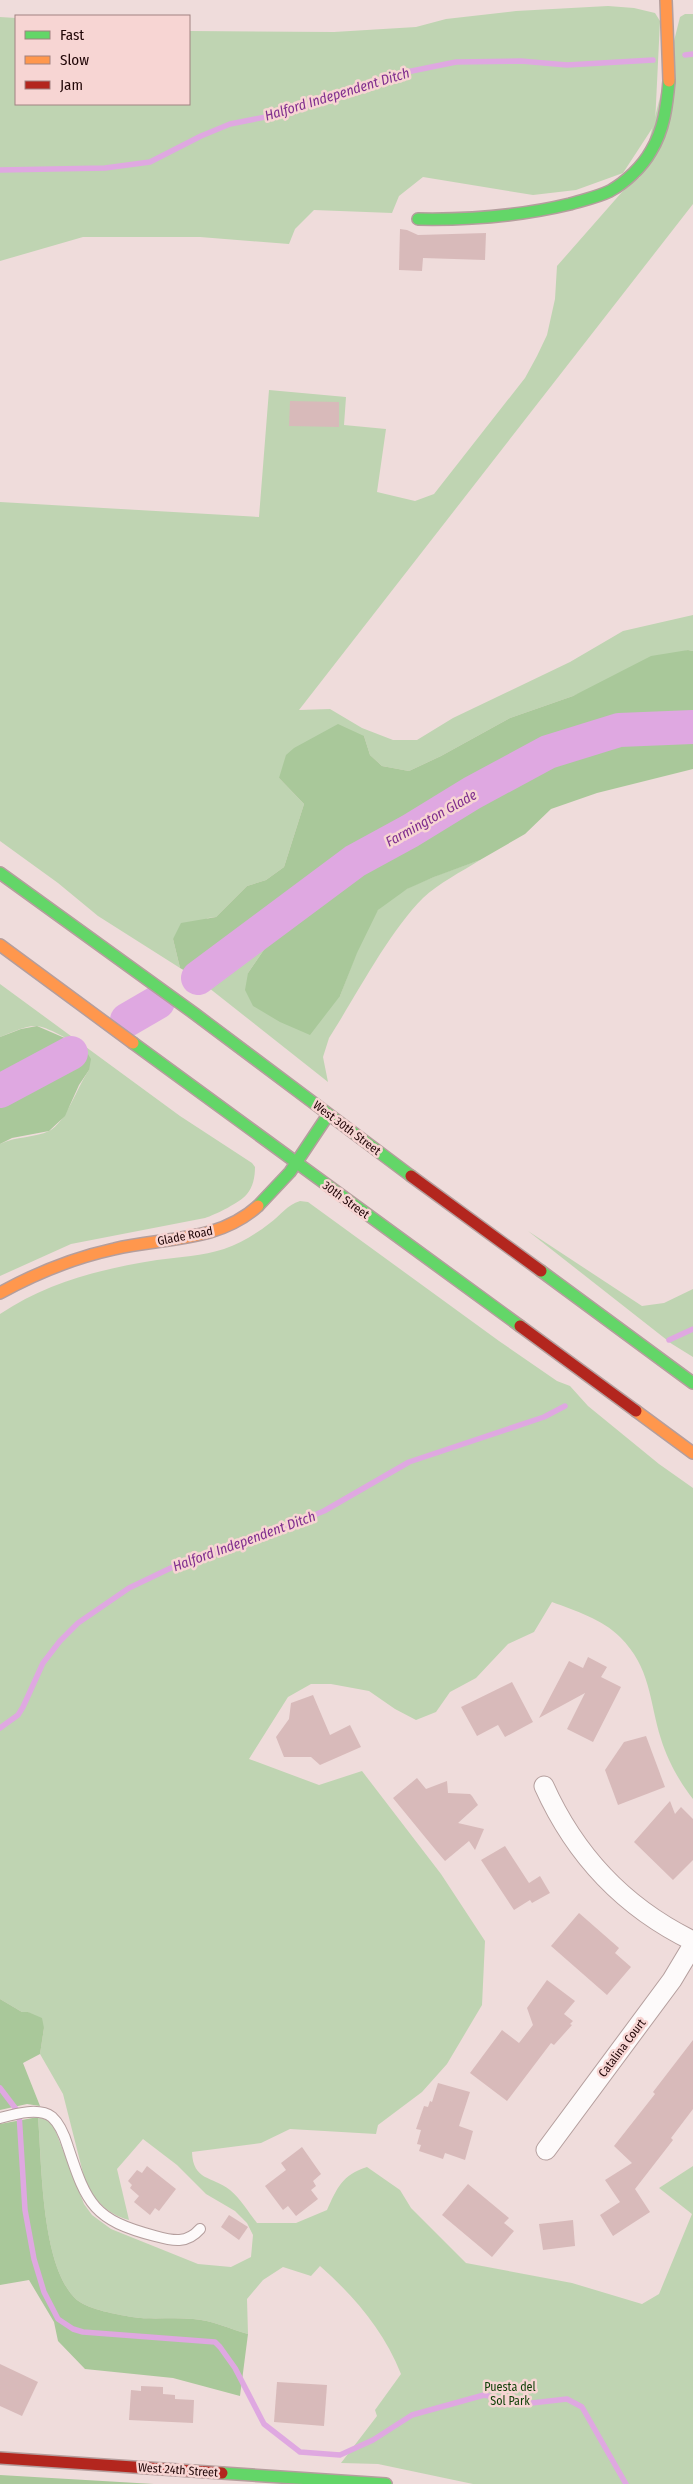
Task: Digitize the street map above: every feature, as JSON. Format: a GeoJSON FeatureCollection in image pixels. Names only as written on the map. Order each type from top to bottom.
{"type":"FeatureCollection","features":[{"type":"Feature","properties":{"kind":"main road"},"geometry":{"type":"LineString","coordinates":[[418,219],[452,220],[517,216],[594,197],[615,189],[638,168],[652,149],[665,111],[670,79],[666,0]]}},
{"type":"Feature","properties":{"kind":"main road","name":"West 30th Street"},"geometry":{"type":"LineString","coordinates":[[0,873],[195,1014],[328,1115],[693,1383]]}},
{"type":"Feature","properties":{"kind":"main road","name":"30th Street"},"geometry":{"type":"LineString","coordinates":[[0,945],[296,1164],[693,1453]]}},
{"type":"Feature","properties":{"kind":"main road","name":"Glade Road"},"geometry":{"type":"LineString","coordinates":[[0,1293],[44,1269],[73,1259],[117,1248],[200,1234],[231,1225],[266,1199],[296,1164],[328,1115]]}},
{"type":"Feature","properties":{"kind":"main road","name":"West 24th Street"},"geometry":{"type":"LineString","coordinates":[[0,2458],[386,2484]]}},
{"type":"Feature","properties":{"kind":"street"},"geometry":{"type":"LineString","coordinates":[[544,1786],[567,1832],[607,1881],[648,1915],[693,1943]]}},
{"type":"Feature","properties":{"kind":"street","name":"Catalina Court"},"geometry":{"type":"LineString","coordinates":[[546,2150],[672,1980],[693,1943]]}},
{"type":"Feature","properties":{"kind":"lane"},"geometry":{"type":"LineString","coordinates":[[0,2118],[31,2112],[43,2113],[54,2119],[63,2133],[86,2195],[93,2206],[109,2220],[134,2231],[172,2240],[189,2238],[200,2229]]}},
{"type":"Feature","properties":{"kind":"green space"},"geometry":{"type":"Polygon","coordinates":[[[608,6],[634,8],[655,13],[660,21],[655,124],[623,173],[576,190],[533,195],[423,177],[399,196],[392,213],[314,210],[295,229],[289,244],[200,237],[83,237],[0,261],[0,17],[15,18],[15,105],[190,105],[190,31],[334,32],[416,27],[446,19],[516,11],[608,6]]]}},
{"type":"Feature","properties":{"kind":"green space"},"geometry":{"type":"Polygon","coordinates":[[[685,14],[693,14],[693,204],[299,710],[330,709],[362,728],[393,740],[417,740],[453,718],[570,662],[623,631],[693,615],[693,651],[688,650],[573,696],[510,718],[441,756],[409,771],[382,766],[370,755],[364,736],[279,778],[304,804],[284,867],[266,880],[247,886],[216,917],[208,918],[173,939],[180,968],[98,916],[58,883],[0,841],[0,502],[259,517],[269,390],[346,397],[344,425],[386,429],[377,492],[415,501],[434,494],[525,378],[537,356],[547,335],[555,299],[557,266],[622,192],[640,177],[680,17],[685,14]]]}},
{"type":"Feature","properties":{"kind":"green space"},"geometry":{"type":"Polygon","coordinates":[[[688,650],[693,651],[693,715],[639,716],[554,737],[471,777],[333,868],[288,904],[208,960],[194,976],[180,968],[173,939],[181,923],[216,917],[247,886],[266,880],[284,867],[304,804],[279,778],[286,755],[294,748],[338,724],[364,736],[370,755],[382,766],[409,771],[441,756],[510,718],[573,696],[651,656],[688,650]]]}},
{"type":"Feature","properties":{"kind":"green space"},"geometry":{"type":"Polygon","coordinates":[[[657,735],[693,735],[693,769],[597,793],[551,809],[525,834],[480,860],[407,889],[378,910],[357,953],[340,996],[310,1035],[280,1022],[253,1006],[245,990],[248,973],[274,935],[300,911],[355,870],[466,810],[515,780],[604,740],[657,735]]]}},
{"type":"Feature","properties":{"kind":"green space"},"geometry":{"type":"Polygon","coordinates":[[[480,860],[429,893],[410,912],[397,929],[329,1038],[323,1057],[328,1082],[204,984],[274,935],[248,973],[340,996],[366,931],[377,911],[385,903],[396,895],[440,874],[480,860]]]}},
{"type":"Feature","properties":{"kind":"green space"},"geometry":{"type":"Polygon","coordinates":[[[0,984],[180,1116],[252,1163],[255,1167],[254,1178],[247,1194],[228,1208],[205,1218],[71,1244],[0,1276],[0,1144],[38,1135],[55,1127],[66,1113],[89,1070],[86,1051],[49,1030],[33,1026],[0,1037],[0,984]]]}},
{"type":"Feature","properties":{"kind":"green space"},"geometry":{"type":"Polygon","coordinates":[[[37,1026],[74,1042],[86,1051],[91,1059],[89,1070],[79,1085],[65,1116],[49,1131],[12,1138],[0,1144],[0,1101],[58,1069],[71,1053],[53,1054],[44,1057],[0,1081],[0,1037],[21,1029],[37,1026]]]}},
{"type":"Feature","properties":{"kind":"green space","name":"Puesta del Sol Park"},"geometry":{"type":"Polygon","coordinates":[[[300,1201],[308,1202],[499,1341],[557,1381],[570,1386],[588,1406],[659,1464],[693,1488],[693,1799],[670,1763],[657,1725],[648,1685],[638,1661],[630,1649],[620,1637],[605,1625],[552,1602],[534,1632],[508,1644],[476,1678],[450,1692],[436,1712],[416,1720],[395,1709],[369,1691],[331,1684],[311,1684],[288,1697],[249,1759],[319,1785],[362,1771],[441,1874],[485,1941],[482,2005],[447,2064],[422,2092],[378,2125],[376,2134],[290,2129],[261,2143],[192,2152],[193,2161],[196,2168],[205,2177],[234,2193],[257,2223],[296,2223],[327,2210],[341,2183],[352,2174],[367,2167],[400,2190],[411,2208],[466,2263],[572,2283],[642,2304],[659,2294],[692,2214],[659,2188],[693,2166],[693,2484],[473,2484],[378,2464],[341,2463],[377,2416],[375,2410],[401,2374],[386,2343],[367,2315],[357,2302],[320,2266],[311,2276],[283,2267],[263,2280],[247,2299],[248,2334],[200,2320],[132,2317],[89,2306],[77,2300],[65,2285],[56,2265],[46,2214],[38,2117],[52,2122],[84,2204],[92,2215],[111,2229],[198,2264],[231,2267],[251,2257],[253,2235],[247,2223],[235,2211],[206,2194],[177,2165],[143,2139],[117,2169],[129,2220],[107,2210],[96,2199],[84,2177],[63,2094],[40,2054],[44,2028],[28,2012],[22,2012],[0,1999],[0,1314],[37,1293],[75,1278],[136,1264],[199,1255],[224,1249],[254,1234],[300,1201]]]}},
{"type":"Feature","properties":{"kind":"green space"},"geometry":{"type":"Polygon","coordinates":[[[528,1231],[642,1306],[664,1303],[693,1289],[693,1357],[672,1344],[528,1231]]]}},
{"type":"Feature","properties":{"kind":"green space"},"geometry":{"type":"Polygon","coordinates":[[[0,1999],[22,2012],[28,2012],[42,2018],[44,2028],[40,2054],[23,2063],[40,2106],[27,2104],[0,2110],[0,1999]]]}},
{"type":"Feature","properties":{"kind":"green space"},"geometry":{"type":"Polygon","coordinates":[[[38,2117],[43,2187],[50,2240],[56,2265],[65,2285],[77,2300],[103,2311],[140,2318],[200,2320],[248,2334],[240,2396],[173,2378],[85,2369],[58,2341],[54,2322],[29,2280],[0,2285],[0,2124],[38,2117]]]}},
{"type":"Feature","properties":{"kind":"green space"},"geometry":{"type":"Polygon","coordinates":[[[0,2475],[154,2484],[0,2484],[0,2475]]]}},
{"type":"Feature","properties":{"kind":"building"},"geometry":{"type":"Polygon","coordinates":[[[400,229],[418,235],[486,233],[485,260],[423,258],[422,271],[399,270],[400,229]]]}},
{"type":"Feature","properties":{"kind":"building"},"geometry":{"type":"Polygon","coordinates":[[[290,401],[339,402],[339,427],[289,426],[290,401]]]}},
{"type":"Feature","properties":{"kind":"building"},"geometry":{"type":"Polygon","coordinates":[[[588,1657],[607,1667],[601,1677],[621,1687],[593,1742],[567,1729],[585,1693],[539,1718],[569,1661],[583,1668],[588,1657]]]}},
{"type":"Feature","properties":{"kind":"building"},"geometry":{"type":"Polygon","coordinates":[[[512,1682],[533,1722],[505,1737],[498,1725],[477,1736],[461,1707],[512,1682]]]}},
{"type":"Feature","properties":{"kind":"building"},"geometry":{"type":"Polygon","coordinates":[[[313,1695],[330,1735],[350,1725],[361,1747],[320,1765],[311,1757],[284,1757],[276,1737],[289,1719],[291,1703],[313,1695]]]}},
{"type":"Feature","properties":{"kind":"building"},"geometry":{"type":"Polygon","coordinates":[[[646,1736],[665,1787],[618,1805],[605,1770],[624,1742],[646,1736]]]}},
{"type":"Feature","properties":{"kind":"building"},"geometry":{"type":"Polygon","coordinates":[[[417,1778],[426,1789],[447,1781],[448,1793],[470,1794],[472,1796],[478,1805],[458,1823],[484,1829],[475,1850],[469,1841],[445,1861],[393,1798],[417,1778]]]}},
{"type":"Feature","properties":{"kind":"building"},"geometry":{"type":"Polygon","coordinates":[[[670,1801],[675,1814],[681,1807],[693,1819],[693,1860],[673,1880],[634,1842],[670,1801]]]}},
{"type":"Feature","properties":{"kind":"building"},"geometry":{"type":"Polygon","coordinates":[[[505,1846],[529,1883],[540,1876],[550,1893],[532,1903],[530,1900],[514,1910],[481,1860],[505,1846]]]}},
{"type":"Feature","properties":{"kind":"building"},"geometry":{"type":"Polygon","coordinates":[[[579,1913],[619,1948],[615,1953],[631,1967],[607,1995],[551,1946],[579,1913]]]}},
{"type":"Feature","properties":{"kind":"building"},"geometry":{"type":"Polygon","coordinates":[[[547,1980],[575,2001],[564,2014],[573,2021],[570,2024],[572,2025],[554,2045],[551,2043],[507,2101],[470,2073],[502,2030],[519,2043],[533,2025],[527,2008],[547,1980]]]}},
{"type":"Feature","properties":{"kind":"building"},"geometry":{"type":"Polygon","coordinates":[[[693,2040],[693,2109],[671,2138],[673,2140],[635,2189],[650,2212],[613,2236],[600,2215],[620,2202],[605,2180],[632,2163],[614,2146],[655,2094],[653,2092],[693,2040]]]}},
{"type":"Feature","properties":{"kind":"building"},"geometry":{"type":"Polygon","coordinates":[[[438,2083],[470,2092],[459,2126],[473,2131],[465,2160],[445,2153],[443,2159],[419,2151],[421,2145],[417,2144],[421,2130],[416,2129],[424,2106],[428,2107],[430,2101],[432,2102],[438,2083]]]}},
{"type":"Feature","properties":{"kind":"building"},"geometry":{"type":"Polygon","coordinates":[[[302,2147],[321,2174],[313,2181],[316,2186],[311,2190],[318,2199],[296,2216],[288,2206],[283,2210],[265,2186],[286,2170],[281,2163],[302,2147]]]}},
{"type":"Feature","properties":{"kind":"building"},"geometry":{"type":"Polygon","coordinates":[[[147,2166],[176,2189],[159,2211],[155,2208],[150,2215],[134,2202],[139,2196],[130,2188],[132,2185],[128,2181],[137,2170],[142,2173],[147,2166]]]}},
{"type":"Feature","properties":{"kind":"building"},"geometry":{"type":"Polygon","coordinates":[[[468,2184],[509,2218],[504,2223],[514,2231],[492,2257],[442,2215],[468,2184]]]}},
{"type":"Feature","properties":{"kind":"building"},"geometry":{"type":"Polygon","coordinates":[[[229,2215],[248,2227],[239,2240],[221,2227],[229,2215]]]}},
{"type":"Feature","properties":{"kind":"building"},"geometry":{"type":"Polygon","coordinates":[[[573,2220],[575,2246],[543,2250],[539,2224],[573,2220]]]}},
{"type":"Feature","properties":{"kind":"building"},"geometry":{"type":"Polygon","coordinates":[[[0,2364],[38,2382],[22,2416],[0,2406],[0,2364]]]}},
{"type":"Feature","properties":{"kind":"building"},"geometry":{"type":"Polygon","coordinates":[[[277,2382],[327,2385],[324,2426],[274,2422],[277,2382]]]}},
{"type":"Feature","properties":{"kind":"building"},"geometry":{"type":"Polygon","coordinates":[[[141,2386],[163,2387],[163,2394],[175,2395],[175,2399],[194,2400],[193,2423],[129,2420],[131,2390],[141,2391],[141,2386]]]}},
{"type":"Feature","properties":{"kind":"waterway","name":"Halford Independent Ditch"},"geometry":{"type":"LineString","coordinates":[[685,55],[693,54]]}},
{"type":"Feature","properties":{"kind":"waterway","name":"Halford Independent Ditch"},"geometry":{"type":"LineString","coordinates":[[0,170],[105,168],[150,162],[201,136],[230,124],[281,114],[397,74],[456,62],[521,61],[567,65],[653,60]]}},
{"type":"Feature","properties":{"kind":"waterway","name":"Farmington Glade"},"geometry":{"type":"LineString","coordinates":[[198,978],[355,861],[410,831],[472,793],[548,752],[619,730],[693,727]]}},
{"type":"Feature","properties":{"kind":"waterway","name":"Farmington Glade"},"geometry":{"type":"LineString","coordinates":[[127,1020],[158,1002]]}},
{"type":"Feature","properties":{"kind":"waterway","name":"Farmington Glade"},"geometry":{"type":"LineString","coordinates":[[0,1091],[71,1053]]}},
{"type":"Feature","properties":{"kind":"waterway","name":"Halford Independent Ditch"},"geometry":{"type":"LineString","coordinates":[[669,1340],[693,1329]]}},
{"type":"Feature","properties":{"kind":"waterway","name":"Halford Independent Ditch"},"geometry":{"type":"LineString","coordinates":[[0,1728],[18,1715],[43,1663],[60,1641],[78,1623],[129,1588],[175,1566],[249,1542],[324,1511],[409,1462],[544,1417],[565,1406]]}},
{"type":"Feature","properties":{"kind":"waterway","name":"Halford Independent Ditch"},"geometry":{"type":"LineString","coordinates":[[0,2088],[19,2113],[25,2210],[34,2259],[44,2292],[58,2319],[73,2329],[83,2332],[215,2342],[235,2368],[264,2424],[300,2452],[340,2455],[373,2440],[412,2415],[484,2395],[523,2404],[567,2399],[582,2407],[626,2484]]}},
{"type":"Feature","properties":{"kind":"traffic: fast"},"geometry":{"type":"LineString","coordinates":[[418,219],[476,218],[532,212],[570,204],[610,191],[628,179],[647,157],[655,143],[664,117],[669,81]]}},
{"type":"Feature","properties":{"kind":"traffic: fast"},"geometry":{"type":"LineString","coordinates":[[0,873],[195,1014],[411,1176]]}},
{"type":"Feature","properties":{"kind":"traffic: fast"},"geometry":{"type":"LineString","coordinates":[[133,1043],[520,1326]]}},
{"type":"Feature","properties":{"kind":"traffic: fast"},"geometry":{"type":"LineString","coordinates":[[258,1206],[290,1172],[328,1115]]}},
{"type":"Feature","properties":{"kind":"traffic: fast"},"geometry":{"type":"LineString","coordinates":[[541,1271],[693,1383]]}},
{"type":"Feature","properties":{"kind":"traffic: fast"},"geometry":{"type":"LineString","coordinates":[[222,2473],[386,2484]]}},
{"type":"Feature","properties":{"kind":"traffic: slow"},"geometry":{"type":"LineString","coordinates":[[666,0],[669,81]]}},
{"type":"Feature","properties":{"kind":"traffic: slow"},"geometry":{"type":"LineString","coordinates":[[0,945],[133,1043]]}},
{"type":"Feature","properties":{"kind":"traffic: slow"},"geometry":{"type":"LineString","coordinates":[[0,1293],[27,1279],[84,1257],[133,1245],[189,1237],[225,1227],[242,1218],[258,1206]]}},
{"type":"Feature","properties":{"kind":"traffic: slow"},"geometry":{"type":"LineString","coordinates":[[636,1411],[693,1453]]}},
{"type":"Feature","properties":{"kind":"traffic: jam"},"geometry":{"type":"LineString","coordinates":[[411,1176],[541,1271]]}},
{"type":"Feature","properties":{"kind":"traffic: jam"},"geometry":{"type":"LineString","coordinates":[[520,1326],[636,1411]]}},
{"type":"Feature","properties":{"kind":"traffic: jam"},"geometry":{"type":"LineString","coordinates":[[0,2458],[222,2473]]}}]}
